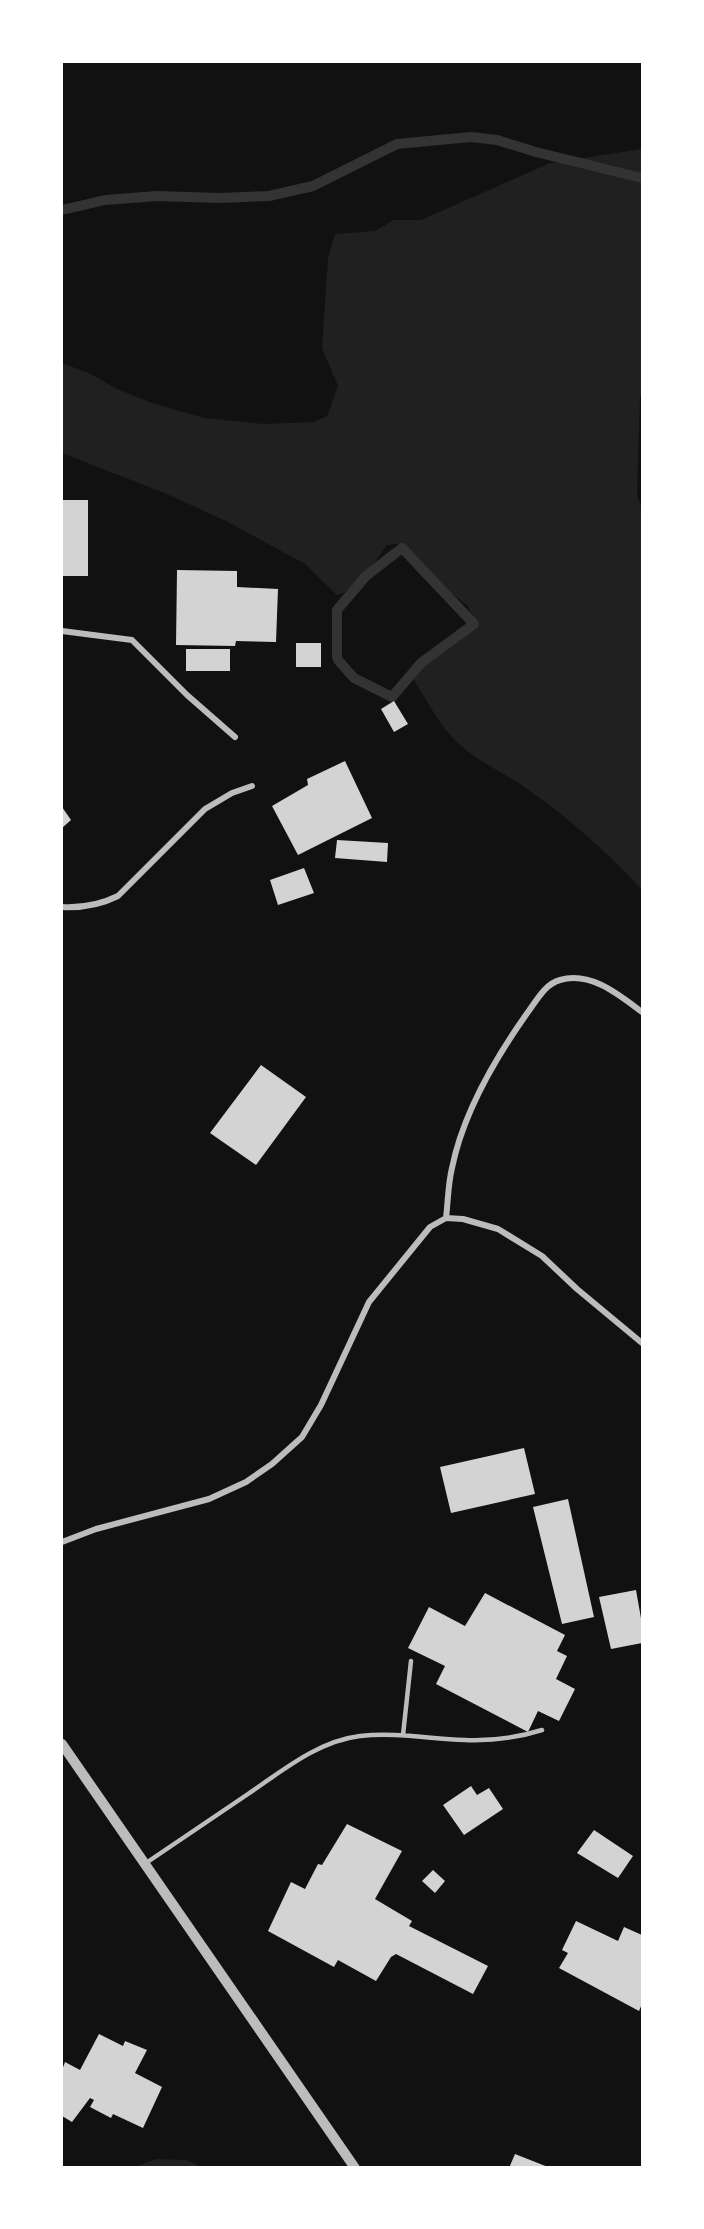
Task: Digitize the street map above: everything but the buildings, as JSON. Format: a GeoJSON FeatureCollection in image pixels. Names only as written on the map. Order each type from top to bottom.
{"type":"FeatureCollection","features":[{"type":"Feature","properties":{"kind":"street"},"geometry":{"type":"LineString","coordinates":[[62,631],[132,640],[187,695],[235,737]]}},
{"type":"Feature","properties":{"kind":"street"},"geometry":{"type":"LineString","coordinates":[[62,907],[76,908],[104,903],[118,896],[205,809],[232,793],[252,786]]}},
{"type":"Feature","properties":{"kind":"street"},"geometry":{"type":"LineString","coordinates":[[446,1218],[452,1168],[464,1126],[502,1049],[546,987],[558,980],[571,978],[594,981],[611,989],[642,1012]]}},
{"type":"Feature","properties":{"kind":"street"},"geometry":{"type":"LineString","coordinates":[[62,1542],[96,1529],[209,1499],[246,1482],[272,1464],[302,1437],[321,1405],[369,1302],[430,1227],[446,1218],[463,1219],[498,1229],[542,1256],[577,1289],[642,1343]]}},
{"type":"Feature","properties":{"kind":"street"},"geometry":{"type":"LineString","coordinates":[[62,1744],[355,2168]]}},
{"type":"Feature","properties":{"kind":"lane"},"geometry":{"type":"LineString","coordinates":[[403,1735],[411,1661]]}},
{"type":"Feature","properties":{"kind":"lane"},"geometry":{"type":"LineString","coordinates":[[146,1863],[317,1749],[338,1741],[360,1736],[403,1735],[466,1741],[510,1738],[542,1730]]}},
{"type":"Feature","properties":{"kind":"shaded area"},"geometry":{"type":"Polygon","coordinates":[[[642,149],[642,395],[640,397],[637,496],[642,508],[642,890],[574,825],[545,801],[460,745],[440,721],[412,677],[423,661],[468,625],[472,616],[468,606],[442,586],[403,543],[387,545],[360,581],[337,595],[305,564],[226,521],[167,494],[62,453],[62,363],[152,403],[204,418],[263,424],[313,422],[327,416],[338,386],[322,348],[328,258],[335,234],[375,231],[394,220],[421,220],[550,163],[642,149]]]}},
{"type":"Feature","properties":{"kind":"shaded area"},"geometry":{"type":"Polygon","coordinates":[[[156,2159],[187,2160],[201,2167],[135,2167],[156,2159]]]}},
{"type":"Feature","properties":{"kind":"waterway"},"geometry":{"type":"LineString","coordinates":[[62,210],[105,200],[157,196],[220,198],[269,196],[313,186],[397,144],[471,137],[497,140],[642,178]]}},
{"type":"Feature","properties":{"kind":"waterway"},"geometry":{"type":"LineString","coordinates":[[402,548],[474,624],[421,663],[392,697],[354,678],[338,660],[337,610],[366,576],[402,548]]}}]}
